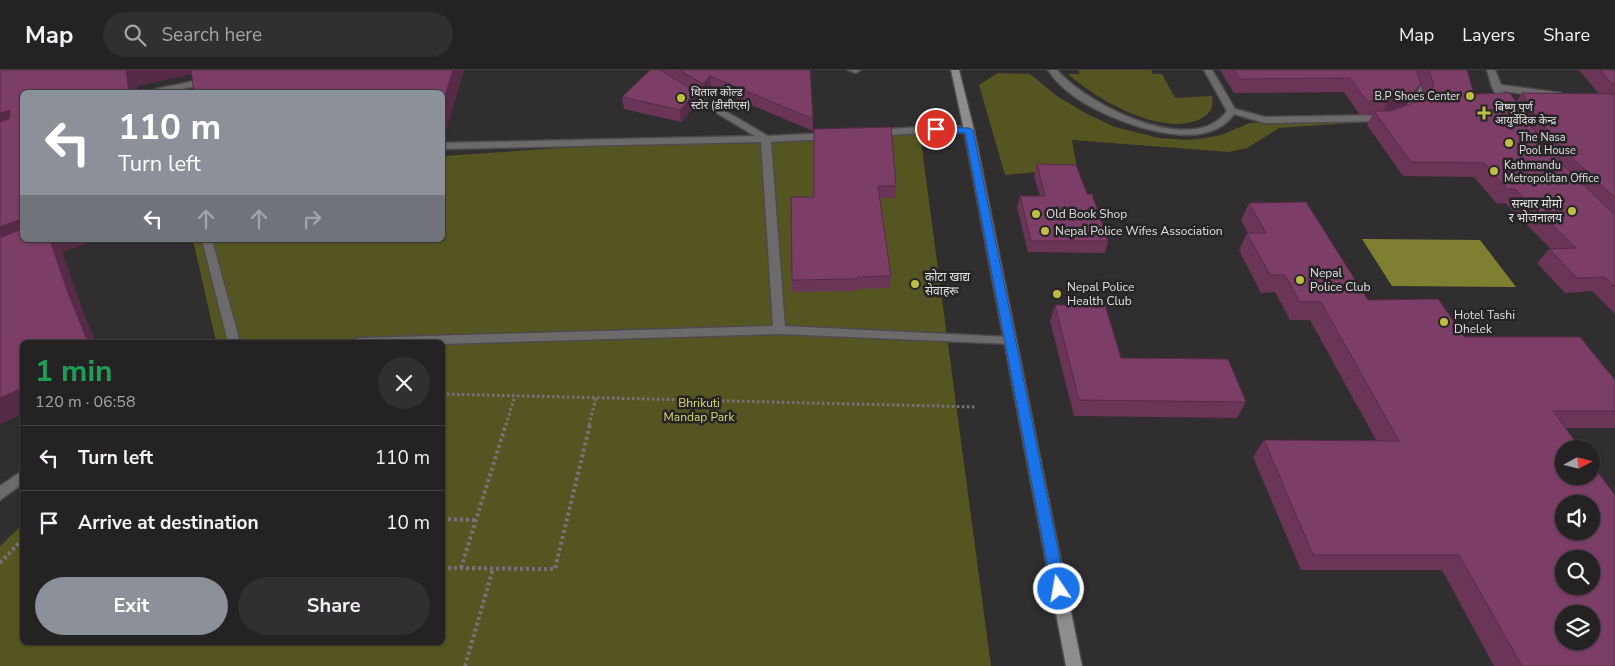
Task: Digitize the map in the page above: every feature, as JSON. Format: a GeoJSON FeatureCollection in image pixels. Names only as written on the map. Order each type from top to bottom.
{"type":"FeatureCollection","features":[{"type":"Feature","properties":{"kind":"main road"},"geometry":{"type":"LineString","coordinates":[[955,70],[969,130],[1074,666]]}},
{"type":"Feature","properties":{"kind":"street"},"geometry":{"type":"LineString","coordinates":[[1052,70],[1058,81],[1102,109],[1134,122],[1164,129],[1204,131],[1220,125],[1232,111]]}},
{"type":"Feature","properties":{"kind":"street"},"geometry":{"type":"LineString","coordinates":[[1208,70],[1232,111],[1265,120],[1382,120],[1409,110],[1420,98],[1414,80],[1404,70]]}},
{"type":"Feature","properties":{"kind":"street"},"geometry":{"type":"LineString","coordinates":[[1491,70],[1496,87],[1510,116]]}},
{"type":"Feature","properties":{"kind":"street"},"geometry":{"type":"LineString","coordinates":[[177,90],[216,80]]}},
{"type":"Feature","properties":{"kind":"street"},"geometry":{"type":"LineString","coordinates":[[674,84],[766,139]]}},
{"type":"Feature","properties":{"kind":"street"},"geometry":{"type":"LineString","coordinates":[[1496,87],[1569,97]]}},
{"type":"Feature","properties":{"kind":"street"},"geometry":{"type":"LineString","coordinates":[[859,134],[936,129],[969,130]]}},
{"type":"Feature","properties":{"kind":"street"},"geometry":{"type":"LineString","coordinates":[[445,146],[766,139],[840,135]]}},
{"type":"Feature","properties":{"kind":"street"},"geometry":{"type":"LineString","coordinates":[[766,139],[778,330]]}},
{"type":"Feature","properties":{"kind":"street"},"geometry":{"type":"LineString","coordinates":[[208,242],[233,340]]}},
{"type":"Feature","properties":{"kind":"street"},"geometry":{"type":"LineString","coordinates":[[429,340],[778,330],[1009,341]]}},
{"type":"Feature","properties":{"kind":"street"},"geometry":{"type":"LineString","coordinates":[[0,494],[20,479]]}},
{"type":"Feature","properties":{"kind":"path"},"geometry":{"type":"LineString","coordinates":[[445,394],[976,407]]}},
{"type":"Feature","properties":{"kind":"path"},"geometry":{"type":"LineString","coordinates":[[461,568],[515,396]]}},
{"type":"Feature","properties":{"kind":"path"},"geometry":{"type":"LineString","coordinates":[[445,568],[555,569],[596,398]]}},
{"type":"Feature","properties":{"kind":"path"},"geometry":{"type":"LineString","coordinates":[[445,519],[476,520]]}},
{"type":"Feature","properties":{"kind":"path"},"geometry":{"type":"LineString","coordinates":[[0,562],[20,542]]}},
{"type":"Feature","properties":{"kind":"path"},"geometry":{"type":"LineString","coordinates":[[465,666],[493,569]]}},
{"type":"Feature","properties":{"kind":"green space"},"geometry":{"type":"Polygon","coordinates":[[[1078,70],[1151,70],[1153,74],[1162,74],[1175,98],[1212,96],[1213,103],[1210,111],[1205,116],[1186,123],[1169,124],[1150,120],[1112,104],[1080,84],[1068,74],[1080,74],[1078,70]]]}},
{"type":"Feature","properties":{"kind":"green space"},"geometry":{"type":"Polygon","coordinates":[[[1416,70],[1433,92],[1407,119],[1279,128],[1247,148],[1229,152],[1072,140],[1077,168],[1005,175],[979,85],[998,73],[1030,74],[1057,96],[1085,113],[1115,127],[1159,138],[1188,140],[1221,135],[1250,123],[1393,119],[1416,70]]]}},
{"type":"Feature","properties":{"kind":"green space","name":"Bhrikuti Mandap Park"},"geometry":{"type":"Polygon","coordinates":[[[920,134],[991,666],[0,666],[0,546],[20,527],[20,645],[445,645],[445,340],[216,340],[193,242],[445,242],[445,156],[559,148],[920,134]]]}},
{"type":"Feature","properties":{"kind":"shaded area"},"geometry":{"type":"Polygon","coordinates":[[[1362,239],[1480,240],[1516,287],[1392,286],[1362,239]]]}},
{"type":"Feature","properties":{"kind":"building"},"geometry":{"type":"Polygon","coordinates":[[[0,70],[126,70],[129,90],[20,90],[20,220],[0,227],[0,122],[9,119],[10,110],[0,113],[0,70]]]}},
{"type":"Feature","properties":{"kind":"building"},"geometry":{"type":"Polygon","coordinates":[[[191,70],[453,70],[445,95],[445,90],[194,90],[191,70]]]}},
{"type":"Feature","properties":{"kind":"building"},"geometry":{"type":"Polygon","coordinates":[[[650,70],[660,70],[696,92],[680,110],[622,97],[650,70]]]}},
{"type":"Feature","properties":{"kind":"building"},"geometry":{"type":"Polygon","coordinates":[[[679,70],[810,70],[813,119],[710,76],[703,84],[679,70]]]}},
{"type":"Feature","properties":{"kind":"building"},"geometry":{"type":"Polygon","coordinates":[[[1234,70],[1416,70],[1421,84],[1413,93],[1388,101],[1367,101],[1350,78],[1240,79],[1234,70]]]}},
{"type":"Feature","properties":{"kind":"building"},"geometry":{"type":"Polygon","coordinates":[[[1429,70],[1467,70],[1474,94],[1510,93],[1531,126],[1564,166],[1615,215],[1615,287],[1605,277],[1577,278],[1549,249],[1576,248],[1515,189],[1507,189],[1484,163],[1411,162],[1374,111],[1390,111],[1421,100],[1434,86],[1429,70]]]}},
{"type":"Feature","properties":{"kind":"building"},"geometry":{"type":"Polygon","coordinates":[[[1600,70],[1615,70],[1615,84],[1612,84],[1600,70]]]}},
{"type":"Feature","properties":{"kind":"building"},"geometry":{"type":"Polygon","coordinates":[[[1522,93],[1615,94],[1615,198],[1563,149],[1535,115],[1522,93]]]}},
{"type":"Feature","properties":{"kind":"building"},"geometry":{"type":"Polygon","coordinates":[[[891,127],[896,186],[878,186],[891,276],[857,277],[857,279],[792,280],[791,197],[814,197],[814,129],[891,127]]]}},
{"type":"Feature","properties":{"kind":"building"},"geometry":{"type":"Polygon","coordinates":[[[1037,164],[1076,165],[1087,194],[1092,194],[1108,241],[1031,241],[1020,196],[1045,196],[1037,164]]]}},
{"type":"Feature","properties":{"kind":"building"},"geometry":{"type":"Polygon","coordinates":[[[1306,202],[1368,300],[1438,299],[1465,337],[1580,337],[1615,380],[1615,411],[1553,411],[1574,440],[1555,440],[1555,485],[1600,485],[1600,475],[1615,495],[1615,666],[1522,666],[1459,555],[1313,555],[1264,440],[1399,441],[1321,302],[1300,302],[1285,275],[1270,275],[1247,233],[1266,233],[1249,203],[1306,202]]]}},
{"type":"Feature","properties":{"kind":"building"},"geometry":{"type":"Polygon","coordinates":[[[20,230],[20,242],[51,242],[68,293],[87,340],[20,340],[20,389],[0,398],[0,238],[20,230]]]}},
{"type":"Feature","properties":{"kind":"building"},"geometry":{"type":"Polygon","coordinates":[[[1055,305],[1105,305],[1121,358],[1228,359],[1246,402],[1079,400],[1055,305]]]}},
{"type":"Feature","properties":{"kind":"place","name":"B.P Shoes Center"},"geometry":{"type":"Point","coordinates":[1470,96]}},
{"type":"Feature","properties":{"kind":"place","name":"धिताल कोल्ड स्टोर (डीसीएस)"},"geometry":{"type":"Point","coordinates":[681,98]}},
{"type":"Feature","properties":{"kind":"place","name":"बिष्णु पूर्ण आयुर्वेदिक केन्द्र"},"geometry":{"type":"Point","coordinates":[1484,113]}},
{"type":"Feature","properties":{"kind":"place","name":"The Nasa Pool House"},"geometry":{"type":"Point","coordinates":[1509,143]}},
{"type":"Feature","properties":{"kind":"place","name":"Kathmandu Metropolitan Office"},"geometry":{"type":"Point","coordinates":[1494,171]}},
{"type":"Feature","properties":{"kind":"place","name":"सन्धार मोमो र भोजनालय"},"geometry":{"type":"Point","coordinates":[1572,211]}},
{"type":"Feature","properties":{"kind":"place","name":"Old Book Shop"},"geometry":{"type":"Point","coordinates":[1036,214]}},
{"type":"Feature","properties":{"kind":"place","name":"Nepal Police Wifes Association"},"geometry":{"type":"Point","coordinates":[1045,231]}},
{"type":"Feature","properties":{"kind":"place","name":"Nepal Police Club"},"geometry":{"type":"Point","coordinates":[1300,280]}},
{"type":"Feature","properties":{"kind":"place","name":"कोटा खाद्य सेवाहरू"},"geometry":{"type":"Point","coordinates":[915,284]}},
{"type":"Feature","properties":{"kind":"place","name":"Nepal Police Health Club"},"geometry":{"type":"Point","coordinates":[1057,294]}},
{"type":"Feature","properties":{"kind":"place","name":"Hotel Tashi Dhelek"},"geometry":{"type":"Point","coordinates":[1444,322]}},
{"type":"Feature","properties":{"kind":"route"},"geometry":{"type":"LineString","coordinates":[[936,129],[969,130],[1015,375],[1059,589]]}}]}
